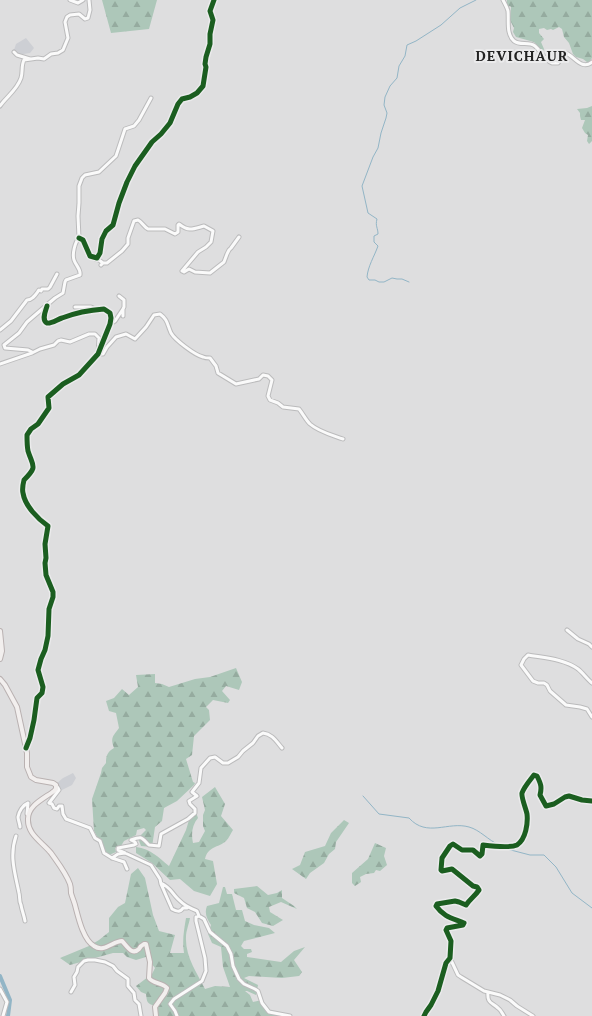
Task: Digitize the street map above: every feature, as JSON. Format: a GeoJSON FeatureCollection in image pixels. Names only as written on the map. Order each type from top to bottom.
{"type":"FeatureCollection","features":[{"type":"Feature","properties":{"kind":"main road"},"geometry":{"type":"LineString","coordinates":[[0,631],[2,651],[0,659]]}},
{"type":"Feature","properties":{"kind":"main road"},"geometry":{"type":"LineString","coordinates":[[0,679],[5,685],[17,708],[26,748],[27,767],[32,777],[36,780],[53,783],[56,785],[56,789],[40,800],[30,811],[28,820],[31,831],[61,866],[70,885],[82,926],[90,944],[96,948],[104,948],[118,941],[122,941],[132,951],[137,950],[144,944],[147,945],[150,965],[149,978],[167,988],[155,1007],[156,1016]]}},
{"type":"Feature","properties":{"kind":"street"},"geometry":{"type":"LineString","coordinates":[[70,0],[78,3],[83,0]]}},
{"type":"Feature","properties":{"kind":"street"},"geometry":{"type":"LineString","coordinates":[[0,106],[3,101],[10,96],[22,77],[22,63],[24,60],[38,58],[44,59],[51,54],[64,50],[68,38],[65,22],[67,18],[70,15],[79,14],[85,19],[88,18],[90,10],[89,0]]}},
{"type":"Feature","properties":{"kind":"street"},"geometry":{"type":"LineString","coordinates":[[90,256],[97,258],[100,253],[102,239],[106,231],[113,225],[127,182],[135,166],[152,142],[170,124],[178,104],[182,99],[197,93],[202,86],[213,20],[210,11],[214,0]]}},
{"type":"Feature","properties":{"kind":"street"},"geometry":{"type":"LineString","coordinates":[[503,0],[508,12],[510,34],[512,39],[516,42],[520,44],[533,44],[545,58],[552,63],[558,63],[566,53],[570,54],[579,63],[588,64],[592,62]]}},
{"type":"Feature","properties":{"kind":"street"},"geometry":{"type":"LineString","coordinates":[[14,52],[17,55],[32,59]]}},
{"type":"Feature","properties":{"kind":"street"},"geometry":{"type":"LineString","coordinates":[[32,353],[28,350],[5,348],[4,345],[18,333],[27,322],[63,293],[66,280],[80,275],[80,271],[73,259],[75,243],[79,238],[79,186],[82,178],[85,175],[99,172],[116,156],[125,129],[134,126],[151,98]]}},
{"type":"Feature","properties":{"kind":"street"},"geometry":{"type":"LineString","coordinates":[[79,238],[83,240],[90,256],[99,260],[102,264],[105,264],[122,251],[128,244],[128,238],[134,221],[140,221],[148,229],[166,229],[175,234],[178,232],[179,224],[190,230],[204,226],[213,231],[211,242],[198,252],[182,271],[184,272],[189,269],[195,272],[210,273],[224,262],[229,250],[239,237]]}},
{"type":"Feature","properties":{"kind":"street"},"geometry":{"type":"LineString","coordinates":[[0,330],[11,321],[27,300],[35,296],[39,290],[41,291],[42,289],[48,289],[57,274]]}},
{"type":"Feature","properties":{"kind":"street"},"geometry":{"type":"LineString","coordinates":[[119,296],[124,300],[124,316]]}},
{"type":"Feature","properties":{"kind":"street"},"geometry":{"type":"LineString","coordinates":[[26,748],[33,726],[37,698],[42,693],[43,687],[38,670],[48,636],[49,609],[53,594],[46,576],[45,563],[45,544],[48,526],[38,519],[26,502],[23,492],[24,480],[32,472],[34,464],[28,450],[27,434],[38,424],[49,408],[48,397],[63,384],[79,375],[98,354],[111,318],[110,313],[104,309],[95,309],[63,317],[47,323],[44,314],[47,306]]}},
{"type":"Feature","properties":{"kind":"street"},"geometry":{"type":"LineString","coordinates":[[75,307],[91,307],[95,309]]}},
{"type":"Feature","properties":{"kind":"street"},"geometry":{"type":"LineString","coordinates":[[110,324],[115,321],[123,309]]}},
{"type":"Feature","properties":{"kind":"street"},"geometry":{"type":"LineString","coordinates":[[98,354],[103,354],[116,337],[126,334],[135,339],[154,315],[160,314],[165,318],[172,334],[179,342],[198,355],[210,358],[216,366],[218,373],[222,376],[236,384],[259,379],[263,375],[268,376],[272,380],[268,396],[270,400],[283,407],[298,409],[309,423],[316,428],[343,439]]}},
{"type":"Feature","properties":{"kind":"street"},"geometry":{"type":"LineString","coordinates":[[0,364],[54,345],[61,340],[70,342],[89,334],[95,334],[99,338],[98,354]]}},
{"type":"Feature","properties":{"kind":"street"},"geometry":{"type":"LineString","coordinates":[[567,630],[578,639],[592,647]]}},
{"type":"Feature","properties":{"kind":"street"},"geometry":{"type":"LineString","coordinates":[[592,683],[578,670],[567,663],[547,658],[528,656],[524,659],[521,665],[533,681],[547,685],[550,690],[566,705],[587,709],[592,717]]}},
{"type":"Feature","properties":{"kind":"street"},"geometry":{"type":"LineString","coordinates":[[282,748],[273,737],[263,733],[242,751],[238,757],[228,763],[223,763],[215,757],[210,758],[201,768],[199,783],[192,792],[197,796],[189,800],[190,804],[195,809],[195,813],[188,819],[161,834],[159,846],[149,845],[139,837],[131,840],[136,844],[118,848],[118,850],[151,865],[159,877],[172,909],[178,911],[182,910],[183,908],[187,908],[197,911],[199,916],[204,918],[210,932],[227,946],[239,979],[244,984],[258,992],[262,1003],[269,1012],[290,1016]]}},
{"type":"Feature","properties":{"kind":"street"},"geometry":{"type":"LineString","coordinates":[[533,1016],[516,1006],[510,1000],[500,995],[480,989],[458,975],[450,958],[451,941],[446,930],[447,928],[463,925],[464,923],[446,916],[436,906],[437,904],[455,901],[466,905],[479,890],[452,869],[440,870],[442,858],[453,844],[462,850],[473,850],[480,856],[482,854],[483,845],[513,846],[517,844],[523,837],[528,821],[522,794],[534,775],[537,776],[540,783],[540,796],[546,806],[554,804],[569,796],[592,801]]}},
{"type":"Feature","properties":{"kind":"street"},"geometry":{"type":"LineString","coordinates":[[56,785],[59,790],[50,803],[54,808],[57,809],[59,806],[62,806],[62,814],[66,819],[90,828],[95,838],[100,842],[104,853],[112,858],[124,862],[127,869]]}},
{"type":"Feature","properties":{"kind":"street"},"geometry":{"type":"LineString","coordinates":[[20,827],[18,818],[23,806],[28,803],[28,811],[26,815],[28,820]]}},
{"type":"Feature","properties":{"kind":"street"},"geometry":{"type":"LineString","coordinates":[[16,836],[12,854],[16,883],[20,894],[25,921]]}},
{"type":"Feature","properties":{"kind":"street"},"geometry":{"type":"LineString","coordinates":[[112,858],[118,854],[124,853]]}},
{"type":"Feature","properties":{"kind":"street"},"geometry":{"type":"LineString","coordinates":[[161,883],[170,888],[187,908]]}},
{"type":"Feature","properties":{"kind":"street"},"geometry":{"type":"LineString","coordinates":[[177,1016],[175,1010],[170,1004],[174,999],[202,981],[206,971],[205,958],[196,921],[196,917],[199,916]]}},
{"type":"Feature","properties":{"kind":"street"},"geometry":{"type":"LineString","coordinates":[[424,1016],[438,991],[446,963],[450,958]]}},
{"type":"Feature","properties":{"kind":"street"},"geometry":{"type":"LineString","coordinates":[[71,992],[78,967],[84,962],[88,960],[95,960],[108,963],[128,978],[128,986],[134,993],[134,998],[139,1004],[141,1016]]}},
{"type":"Feature","properties":{"kind":"street"},"geometry":{"type":"LineString","coordinates":[[0,989],[6,1002],[3,1016]]}},
{"type":"Feature","properties":{"kind":"street"},"geometry":{"type":"LineString","coordinates":[[488,992],[490,1003],[500,1008],[504,1016]]}},
{"type":"Feature","properties":{"kind":"street"},"geometry":{"type":"LineString","coordinates":[[140,1012],[144,1016]]}},
{"type":"Feature","properties":{"kind":"shaded area"},"geometry":{"type":"Polygon","coordinates":[[[26,38],[34,48],[30,53],[18,55],[14,50],[16,44],[26,38]]]}},
{"type":"Feature","properties":{"kind":"shaded area"},"geometry":{"type":"Polygon","coordinates":[[[73,773],[76,778],[72,785],[60,791],[56,784],[63,778],[73,773]]]}},
{"type":"Feature","properties":{"kind":"green space"},"geometry":{"type":"Polygon","coordinates":[[[102,0],[157,0],[149,29],[111,33],[102,0]]]}},
{"type":"Feature","properties":{"kind":"green space"},"geometry":{"type":"Polygon","coordinates":[[[507,0],[592,0],[592,58],[589,62],[587,62],[576,57],[573,54],[569,43],[564,37],[562,29],[559,27],[553,30],[547,30],[544,28],[539,29],[539,33],[544,39],[541,42],[544,49],[543,51],[534,42],[516,37],[510,20],[511,7],[508,7],[507,0]]]}},
{"type":"Feature","properties":{"kind":"green space"},"geometry":{"type":"Polygon","coordinates":[[[592,106],[592,141],[589,144],[587,141],[588,135],[582,128],[585,120],[581,120],[580,113],[577,109],[592,106]]]}},
{"type":"Feature","properties":{"kind":"green space"},"geometry":{"type":"Polygon","coordinates":[[[236,668],[242,682],[239,690],[226,686],[222,691],[230,700],[228,703],[213,700],[206,707],[209,710],[210,720],[194,736],[192,755],[186,759],[193,782],[195,783],[177,801],[164,808],[162,821],[155,827],[152,847],[141,846],[138,838],[146,830],[144,828],[137,830],[136,835],[124,841],[121,846],[115,848],[116,852],[107,856],[94,831],[92,799],[102,768],[106,763],[107,754],[114,748],[112,742],[113,737],[119,728],[116,713],[109,711],[106,701],[114,698],[122,689],[129,695],[138,687],[136,675],[155,674],[155,683],[169,687],[195,679],[210,677],[236,668]]]}},
{"type":"Feature","properties":{"kind":"green space"},"geometry":{"type":"Polygon","coordinates":[[[215,787],[225,804],[221,816],[233,830],[226,841],[211,849],[206,855],[205,859],[213,861],[217,884],[210,896],[194,891],[180,879],[170,880],[152,863],[136,853],[136,847],[150,852],[169,866],[186,830],[189,820],[196,812],[198,818],[193,827],[192,840],[193,843],[199,842],[205,831],[203,826],[203,815],[205,810],[202,797],[215,787]]]}},
{"type":"Feature","properties":{"kind":"green space"},"geometry":{"type":"Polygon","coordinates":[[[344,820],[349,823],[336,842],[335,849],[329,854],[324,863],[310,873],[306,879],[292,869],[300,865],[305,852],[325,846],[331,833],[344,820]]]}},
{"type":"Feature","properties":{"kind":"green space"},"geometry":{"type":"Polygon","coordinates":[[[375,843],[386,848],[384,856],[387,865],[380,871],[376,870],[374,873],[366,874],[360,877],[361,882],[355,886],[352,883],[352,873],[368,859],[375,843]]]}},
{"type":"Feature","properties":{"kind":"green space"},"geometry":{"type":"Polygon","coordinates":[[[138,868],[145,878],[153,915],[159,931],[175,935],[170,953],[184,953],[183,940],[186,918],[190,918],[186,935],[187,951],[205,989],[215,986],[230,987],[223,967],[221,947],[212,943],[208,934],[211,925],[206,914],[207,906],[219,903],[223,887],[225,887],[227,894],[232,894],[236,910],[242,910],[245,921],[254,925],[269,928],[275,933],[244,941],[241,946],[244,949],[251,949],[252,952],[247,954],[247,957],[281,962],[294,951],[305,947],[294,960],[302,972],[299,976],[282,978],[249,976],[244,978],[258,985],[256,995],[245,991],[250,995],[253,1002],[262,1000],[268,1013],[278,1013],[278,1016],[158,1016],[155,1006],[148,1002],[146,994],[141,992],[136,986],[152,974],[155,968],[146,957],[136,960],[127,957],[123,953],[113,953],[70,965],[60,958],[89,946],[109,932],[109,918],[118,907],[125,903],[131,874],[138,868]]]}},
{"type":"Feature","properties":{"kind":"green space"},"geometry":{"type":"Polygon","coordinates":[[[257,886],[268,895],[282,890],[282,898],[297,909],[281,902],[269,907],[270,912],[283,920],[273,926],[262,923],[255,912],[247,908],[244,898],[234,893],[234,889],[257,886]]]}},
{"type":"Feature","properties":{"kind":"waterway"},"geometry":{"type":"LineString","coordinates":[[409,282],[402,279],[392,278],[384,282],[379,282],[369,280],[367,277],[378,246],[374,242],[374,236],[378,234],[376,223],[377,219],[368,213],[362,186],[378,148],[386,118],[387,113],[384,105],[385,97],[390,86],[397,78],[399,66],[405,56],[407,45],[441,25],[460,8],[476,0]]}},
{"type":"Feature","properties":{"kind":"waterway"},"geometry":{"type":"LineString","coordinates":[[363,796],[379,814],[409,818],[416,824],[423,827],[469,827],[477,830],[499,845]]}},
{"type":"Feature","properties":{"kind":"waterway"},"geometry":{"type":"LineString","coordinates":[[503,848],[530,855],[544,855],[556,867],[572,893],[592,908]]}},
{"type":"Feature","properties":{"kind":"waterway"},"geometry":{"type":"LineString","coordinates":[[0,976],[10,1000],[8,1016]]}},
{"type":"Feature","properties":{"kind":"cycle path"},"geometry":{"type":"LineString","coordinates":[[79,238],[83,240],[90,256],[97,258],[100,253],[102,239],[106,231],[113,225],[119,203],[135,166],[152,142],[170,123],[178,104],[182,99],[197,93],[203,86],[206,57],[210,44],[210,34],[213,20],[210,11],[214,0]]}},
{"type":"Feature","properties":{"kind":"cycle path"},"geometry":{"type":"LineString","coordinates":[[26,748],[34,720],[37,698],[42,693],[43,687],[38,670],[48,636],[49,609],[53,597],[53,592],[46,575],[45,563],[45,544],[48,526],[36,516],[24,498],[24,480],[33,469],[33,464],[28,451],[27,435],[31,429],[38,424],[49,408],[48,397],[63,384],[79,375],[98,354],[111,318],[110,313],[104,309],[77,313],[47,323],[44,320],[47,306]]}},
{"type":"Feature","properties":{"kind":"cycle path"},"geometry":{"type":"LineString","coordinates":[[424,1016],[438,991],[446,963],[450,958],[451,941],[446,930],[447,928],[463,925],[464,923],[445,915],[436,906],[437,904],[455,901],[466,905],[479,890],[452,869],[441,870],[442,858],[450,846],[453,844],[462,850],[473,850],[480,856],[482,854],[483,845],[505,847],[517,845],[526,831],[527,822],[527,814],[522,793],[534,775],[537,776],[539,781],[541,788],[540,795],[546,806],[554,804],[569,796],[592,801]]}},
{"type":"Feature","properties":{"kind":"district","name":"DEVICHAUR"},"geometry":{"type":"Point","coordinates":[522,55]}}]}
